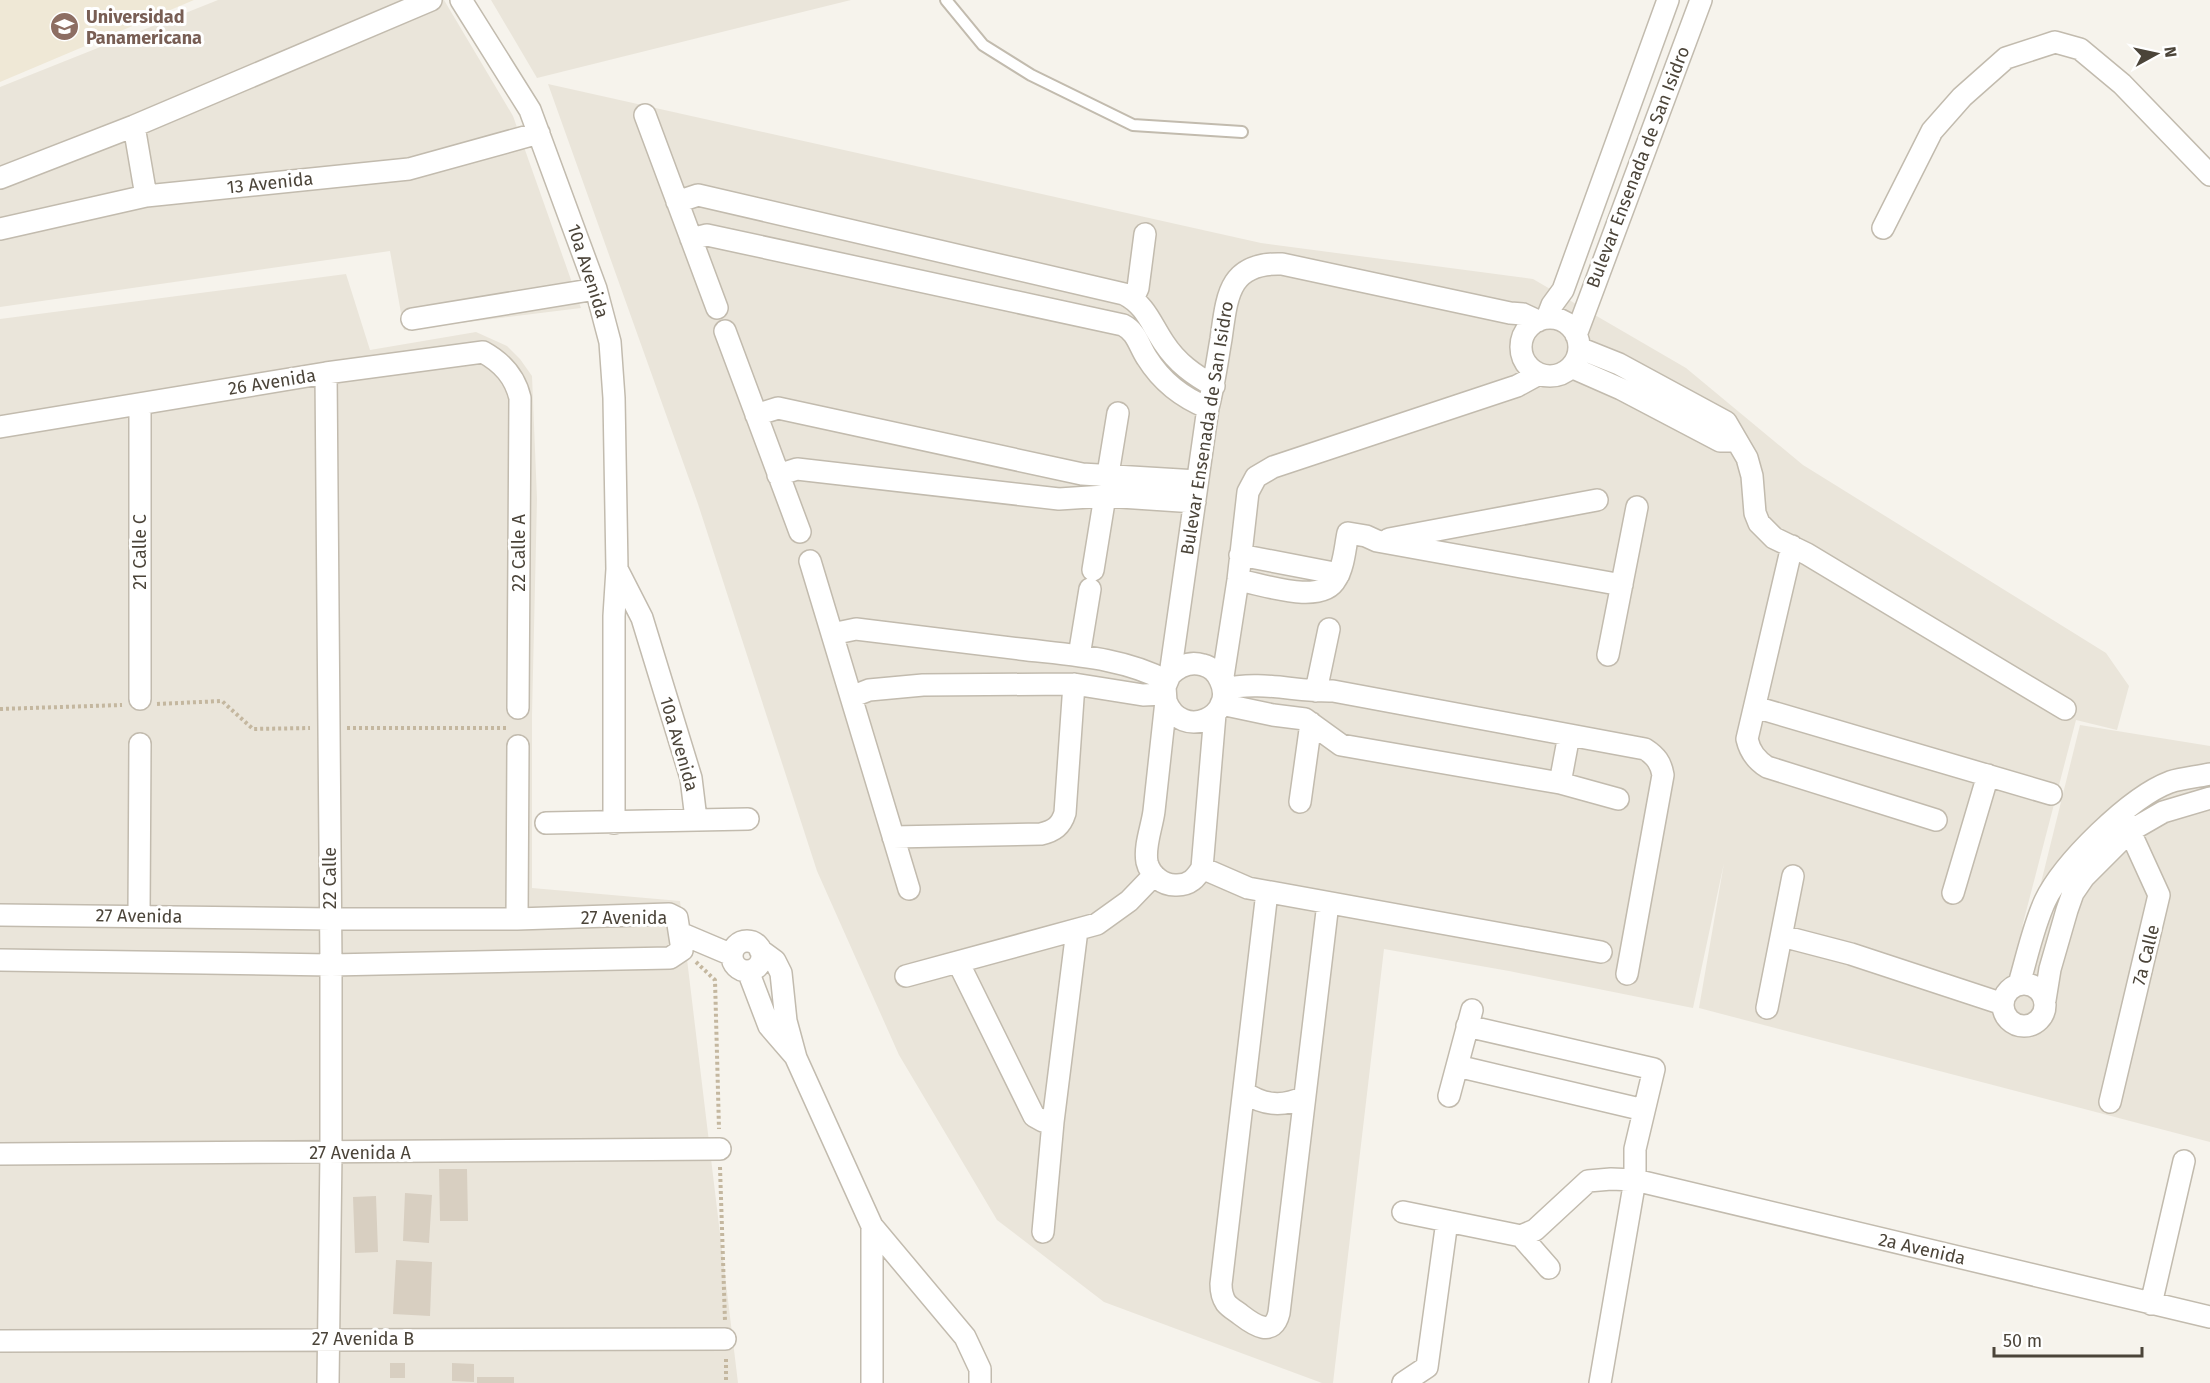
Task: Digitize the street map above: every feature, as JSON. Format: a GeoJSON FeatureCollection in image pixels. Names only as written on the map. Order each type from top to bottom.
{"type":"FeatureCollection","features":[{"type":"Feature","properties":{"kind":"street"},"geometry":{"type":"LineString","coordinates":[[0,178],[134,126],[431,0]]}},
{"type":"Feature","properties":{"kind":"street","name":"10a Avenida"},"geometry":{"type":"LineString","coordinates":[[461,0],[530,110],[596,289],[610,342],[614,398],[617,569],[614,616],[614,823]]}},
{"type":"Feature","properties":{"kind":"street","name":"Bulevar Ensenada de San Isidro"},"geometry":{"type":"LineString","coordinates":[[1154,875],[1150,869],[1147,853],[1154,813],[1167,688],[1208,408],[1214,386],[1228,296],[1241,275],[1260,265],[1282,264],[1510,314],[1523,314],[1542,320],[1563,290],[1668,0]]}},
{"type":"Feature","properties":{"kind":"street","name":"Bulevar Ensenada de San Isidro"},"geometry":{"type":"LineString","coordinates":[[1576,350],[1701,0]]}},
{"type":"Feature","properties":{"kind":"street"},"geometry":{"type":"LineString","coordinates":[[1883,228],[1932,131],[1962,97],[2006,58],[2055,42],[2080,49],[2122,84],[2210,175]]}},
{"type":"Feature","properties":{"kind":"street"},"geometry":{"type":"LineString","coordinates":[[645,115],[717,308]]}},
{"type":"Feature","properties":{"kind":"street"},"geometry":{"type":"LineString","coordinates":[[134,126],[146,196]]}},
{"type":"Feature","properties":{"kind":"street","name":"13 Avenida"},"geometry":{"type":"LineString","coordinates":[[0,229],[146,196],[409,168],[539,133]]}},
{"type":"Feature","properties":{"kind":"street"},"geometry":{"type":"LineString","coordinates":[[677,202],[698,195],[1115,291],[1133,298],[1148,315],[1175,357],[1190,371],[1214,386]]}},
{"type":"Feature","properties":{"kind":"street"},"geometry":{"type":"LineString","coordinates":[[1133,298],[1138,288],[1144,234]]}},
{"type":"Feature","properties":{"kind":"street"},"geometry":{"type":"LineString","coordinates":[[691,239],[706,235],[1123,325],[1136,336],[1147,357],[1166,381],[1185,397],[1208,408]]}},
{"type":"Feature","properties":{"kind":"street"},"geometry":{"type":"LineString","coordinates":[[412,319],[596,289]]}},
{"type":"Feature","properties":{"kind":"street"},"geometry":{"type":"LineString","coordinates":[[1576,350],[1553,376],[1539,374],[1528,365],[1521,344],[1527,330],[1542,320],[1554,318],[1567,324],[1576,350],[1621,389],[1720,441],[1736,441],[1750,467],[1755,513],[1760,523],[1774,538],[1792,546],[2065,709]]}},
{"type":"Feature","properties":{"kind":"street"},"geometry":{"type":"LineString","coordinates":[[725,331],[800,532]]}},
{"type":"Feature","properties":{"kind":"street","name":"26 Avenida"},"geometry":{"type":"LineString","coordinates":[[0,427],[326,374],[483,352],[502,364],[514,381],[520,398]]}},
{"type":"Feature","properties":{"kind":"street","name":"22 Calle"},"geometry":{"type":"LineString","coordinates":[[326,374],[331,919],[328,1383]]}},
{"type":"Feature","properties":{"kind":"street"},"geometry":{"type":"LineString","coordinates":[[906,976],[1097,924],[1129,901],[1154,875],[1161,881],[1179,886],[1196,879],[1202,868],[1220,697],[1238,580],[1248,492],[1256,477],[1264,471],[1517,386],[1539,374]]}},
{"type":"Feature","properties":{"kind":"street","name":"22 Calle A"},"geometry":{"type":"LineString","coordinates":[[517,919],[520,398]]}},
{"type":"Feature","properties":{"kind":"street","name":"21 Calle C"},"geometry":{"type":"LineString","coordinates":[[140,404],[140,702]]}},
{"type":"Feature","properties":{"kind":"street"},"geometry":{"type":"LineString","coordinates":[[756,415],[778,408],[1082,474],[1108,474],[1196,491]]}},
{"type":"Feature","properties":{"kind":"street"},"geometry":{"type":"LineString","coordinates":[[1108,474],[1119,413]]}},
{"type":"Feature","properties":{"kind":"street"},"geometry":{"type":"LineString","coordinates":[[778,475],[797,470],[1050,498],[1196,491]]}},
{"type":"Feature","properties":{"kind":"street"},"geometry":{"type":"LineString","coordinates":[[1079,656],[1105,496]]}},
{"type":"Feature","properties":{"kind":"street"},"geometry":{"type":"LineString","coordinates":[[1377,541],[1597,500]]}},
{"type":"Feature","properties":{"kind":"street"},"geometry":{"type":"LineString","coordinates":[[1608,655],[1638,507]]}},
{"type":"Feature","properties":{"kind":"street"},"geometry":{"type":"LineString","coordinates":[[1238,580],[1315,593],[1333,584],[1339,573],[1348,533],[1366,536],[1377,541],[1622,585]]}},
{"type":"Feature","properties":{"kind":"street"},"geometry":{"type":"LineString","coordinates":[[1792,546],[1747,739],[1750,750],[1767,767],[1935,820]]}},
{"type":"Feature","properties":{"kind":"street"},"geometry":{"type":"LineString","coordinates":[[1240,555],[1339,573]]}},
{"type":"Feature","properties":{"kind":"street"},"geometry":{"type":"LineString","coordinates":[[810,561],[909,889]]}},
{"type":"Feature","properties":{"kind":"street","name":"10a Avenida"},"geometry":{"type":"LineString","coordinates":[[617,569],[642,618],[691,778],[696,819]]}},
{"type":"Feature","properties":{"kind":"street"},"geometry":{"type":"LineString","coordinates":[[832,634],[856,629],[1117,662],[1150,672],[1167,688],[1172,713],[1184,721],[1197,723],[1220,697],[1243,684],[1270,685],[1316,691],[1333,690],[1645,749],[1657,759],[1663,775],[1627,974]]}},
{"type":"Feature","properties":{"kind":"street"},"geometry":{"type":"LineString","coordinates":[[1316,691],[1329,629]]}},
{"type":"Feature","properties":{"kind":"street"},"geometry":{"type":"LineString","coordinates":[[851,697],[869,690],[923,685],[1074,684],[1143,695],[1167,688],[1181,666],[1194,663],[1208,667],[1219,676],[1220,697]]}},
{"type":"Feature","properties":{"kind":"street"},"geometry":{"type":"LineString","coordinates":[[894,837],[1041,834],[1050,832],[1058,826],[1065,813],[1074,684]]}},
{"type":"Feature","properties":{"kind":"street"},"geometry":{"type":"LineString","coordinates":[[1220,697],[1273,715],[1305,719],[1341,745],[1560,783],[1618,799]]}},
{"type":"Feature","properties":{"kind":"street"},"geometry":{"type":"LineString","coordinates":[[1755,707],[2051,794]]}},
{"type":"Feature","properties":{"kind":"street"},"geometry":{"type":"LineString","coordinates":[[1300,802],[1311,723]]}},
{"type":"Feature","properties":{"kind":"street"},"geometry":{"type":"LineString","coordinates":[[1560,783],[1569,735]]}},
{"type":"Feature","properties":{"kind":"street"},"geometry":{"type":"LineString","coordinates":[[139,915],[140,744]]}},
{"type":"Feature","properties":{"kind":"street"},"geometry":{"type":"LineString","coordinates":[[2044,1000],[2035,987],[2019,984],[2009,989],[2002,1004],[2003,1010],[2008,1020],[2018,1025],[2029,1026],[2042,1016],[2050,969],[2073,893],[2126,822],[2136,802],[2169,782],[2210,774]]}},
{"type":"Feature","properties":{"kind":"street"},"geometry":{"type":"LineString","coordinates":[[1953,893],[1988,775]]}},
{"type":"Feature","properties":{"kind":"street"},"geometry":{"type":"LineString","coordinates":[[2019,984],[2038,921],[2054,884],[2066,867],[2091,841],[2126,822],[2210,798]]}},
{"type":"Feature","properties":{"kind":"street"},"geometry":{"type":"LineString","coordinates":[[546,824],[748,819]]}},
{"type":"Feature","properties":{"kind":"street","name":"7a Calle"},"geometry":{"type":"LineString","coordinates":[[2110,1102],[2159,895],[2126,822]]}},
{"type":"Feature","properties":{"kind":"street"},"geometry":{"type":"LineString","coordinates":[[1202,868],[1248,888],[1601,952]]}},
{"type":"Feature","properties":{"kind":"street"},"geometry":{"type":"LineString","coordinates":[[1767,1008],[1793,876]]}},
{"type":"Feature","properties":{"kind":"street"},"geometry":{"type":"LineString","coordinates":[[1267,892],[1221,1289],[1229,1306],[1261,1328],[1270,1327],[1275,1323],[1279,1313],[1328,903]]}},
{"type":"Feature","properties":{"kind":"street","name":"27 Avenida"},"geometry":{"type":"LineString","coordinates":[[0,915],[517,919],[669,914],[677,918],[682,950],[669,958],[331,965],[0,960]]}},
{"type":"Feature","properties":{"kind":"street"},"geometry":{"type":"LineString","coordinates":[[1043,1232],[1053,1122],[1077,930]]}},
{"type":"Feature","properties":{"kind":"street"},"geometry":{"type":"LineString","coordinates":[[680,933],[732,955],[738,968],[748,970],[757,967],[762,954],[760,950]]}},
{"type":"Feature","properties":{"kind":"street"},"geometry":{"type":"LineString","coordinates":[[1782,936],[1851,954],[2002,1004]]}},
{"type":"Feature","properties":{"kind":"street"},"geometry":{"type":"LineString","coordinates":[[732,955],[736,946],[744,942],[753,943],[775,962],[781,973],[786,1021],[796,1058],[872,1226],[965,1337],[980,1369],[980,1383]]}},
{"type":"Feature","properties":{"kind":"street"},"geometry":{"type":"LineString","coordinates":[[958,962],[1035,1116],[1043,1121],[1053,1122]]}},
{"type":"Feature","properties":{"kind":"street"},"geometry":{"type":"LineString","coordinates":[[748,970],[768,1026],[796,1058]]}},
{"type":"Feature","properties":{"kind":"street"},"geometry":{"type":"LineString","coordinates":[[1449,1096],[1469,1018],[1654,1069],[1635,1149],[1635,1180],[1600,1383]]}},
{"type":"Feature","properties":{"kind":"street"},"geometry":{"type":"LineString","coordinates":[[1457,1066],[1644,1110]]}},
{"type":"Feature","properties":{"kind":"street"},"geometry":{"type":"LineString","coordinates":[[1244,1092],[1253,1098],[1273,1104],[1284,1104],[1304,1097]]}},
{"type":"Feature","properties":{"kind":"street","name":"27 Avenida A"},"geometry":{"type":"LineString","coordinates":[[0,1154],[720,1149]]}},
{"type":"Feature","properties":{"kind":"street"},"geometry":{"type":"LineString","coordinates":[[2151,1304],[2184,1161]]}},
{"type":"Feature","properties":{"kind":"street","name":"2a Avenida"},"geometry":{"type":"LineString","coordinates":[[1521,1236],[1535,1230],[1588,1181],[1635,1180],[2210,1317]]}},
{"type":"Feature","properties":{"kind":"street"},"geometry":{"type":"LineString","coordinates":[[1403,1212],[1521,1236],[1549,1268]]}},
{"type":"Feature","properties":{"kind":"street"},"geometry":{"type":"LineString","coordinates":[[1403,1383],[1427,1367],[1448,1221]]}},
{"type":"Feature","properties":{"kind":"street"},"geometry":{"type":"LineString","coordinates":[[872,1226],[872,1383]]}},
{"type":"Feature","properties":{"kind":"street","name":"27 Avenida B"},"geometry":{"type":"LineString","coordinates":[[0,1341],[725,1339]]}},
{"type":"Feature","properties":{"kind":"lane"},"geometry":{"type":"LineString","coordinates":[[946,0],[983,45],[1031,75],[1133,125],[1242,132]]}},
{"type":"Feature","properties":{"kind":"path"},"geometry":{"type":"LineString","coordinates":[[0,709],[140,702],[222,701],[253,729],[518,728]]}},
{"type":"Feature","properties":{"kind":"shaded area","name":"Universidad Panamericana"},"geometry":{"type":"Polygon","coordinates":[[[0,0],[194,0],[0,82],[0,0]]]}},
{"type":"Feature","properties":{"kind":"shaded area"},"geometry":{"type":"Polygon","coordinates":[[[218,0],[444,0],[513,116],[581,308],[404,330],[390,251],[0,307],[0,87],[218,0]]]}},
{"type":"Feature","properties":{"kind":"shaded area"},"geometry":{"type":"Polygon","coordinates":[[[491,0],[851,0],[537,78],[491,0]]]}},
{"type":"Feature","properties":{"kind":"shaded area"},"geometry":{"type":"Polygon","coordinates":[[[548,84],[1261,243],[1533,279],[1686,368],[1803,465],[2106,653],[2129,686],[2117,730],[2076,720],[2022,927],[2037,899],[2080,725],[2210,746],[2210,1142],[1699,1008],[1724,863],[1693,1008],[1509,971],[1384,949],[1333,1383],[1322,1383],[1104,1302],[997,1220],[899,1055],[817,871],[698,504],[548,84]]]}},
{"type":"Feature","properties":{"kind":"shaded area"},"geometry":{"type":"Polygon","coordinates":[[[346,274],[370,350],[476,332],[507,346],[532,376],[537,499],[532,715],[532,888],[680,901],[738,1383],[0,1383],[0,319],[346,274]]]}},
{"type":"Feature","properties":{"kind":"building"},"geometry":{"type":"Polygon","coordinates":[[[439,1169],[467,1169],[468,1221],[440,1221],[439,1169]]]}},
{"type":"Feature","properties":{"kind":"building"},"geometry":{"type":"Polygon","coordinates":[[[405,1193],[432,1195],[429,1243],[403,1241],[405,1193]]]}},
{"type":"Feature","properties":{"kind":"building"},"geometry":{"type":"Polygon","coordinates":[[[376,1196],[378,1252],[355,1253],[353,1197],[376,1196]]]}},
{"type":"Feature","properties":{"kind":"building"},"geometry":{"type":"Polygon","coordinates":[[[396,1260],[432,1262],[430,1316],[393,1314],[396,1260]]]}},
{"type":"Feature","properties":{"kind":"building"},"geometry":{"type":"Polygon","coordinates":[[[390,1363],[405,1363],[405,1378],[390,1378],[390,1363]]]}},
{"type":"Feature","properties":{"kind":"building"},"geometry":{"type":"Polygon","coordinates":[[[452,1363],[474,1364],[474,1382],[452,1381],[452,1363]]]}},
{"type":"Feature","properties":{"kind":"building"},"geometry":{"type":"Polygon","coordinates":[[[477,1377],[514,1377],[514,1383],[477,1383],[477,1377]]]}},
{"type":"Feature","properties":{"kind":"place","name":"Universidad Panamericana"},"geometry":{"type":"Point","coordinates":[65,27]}}]}
